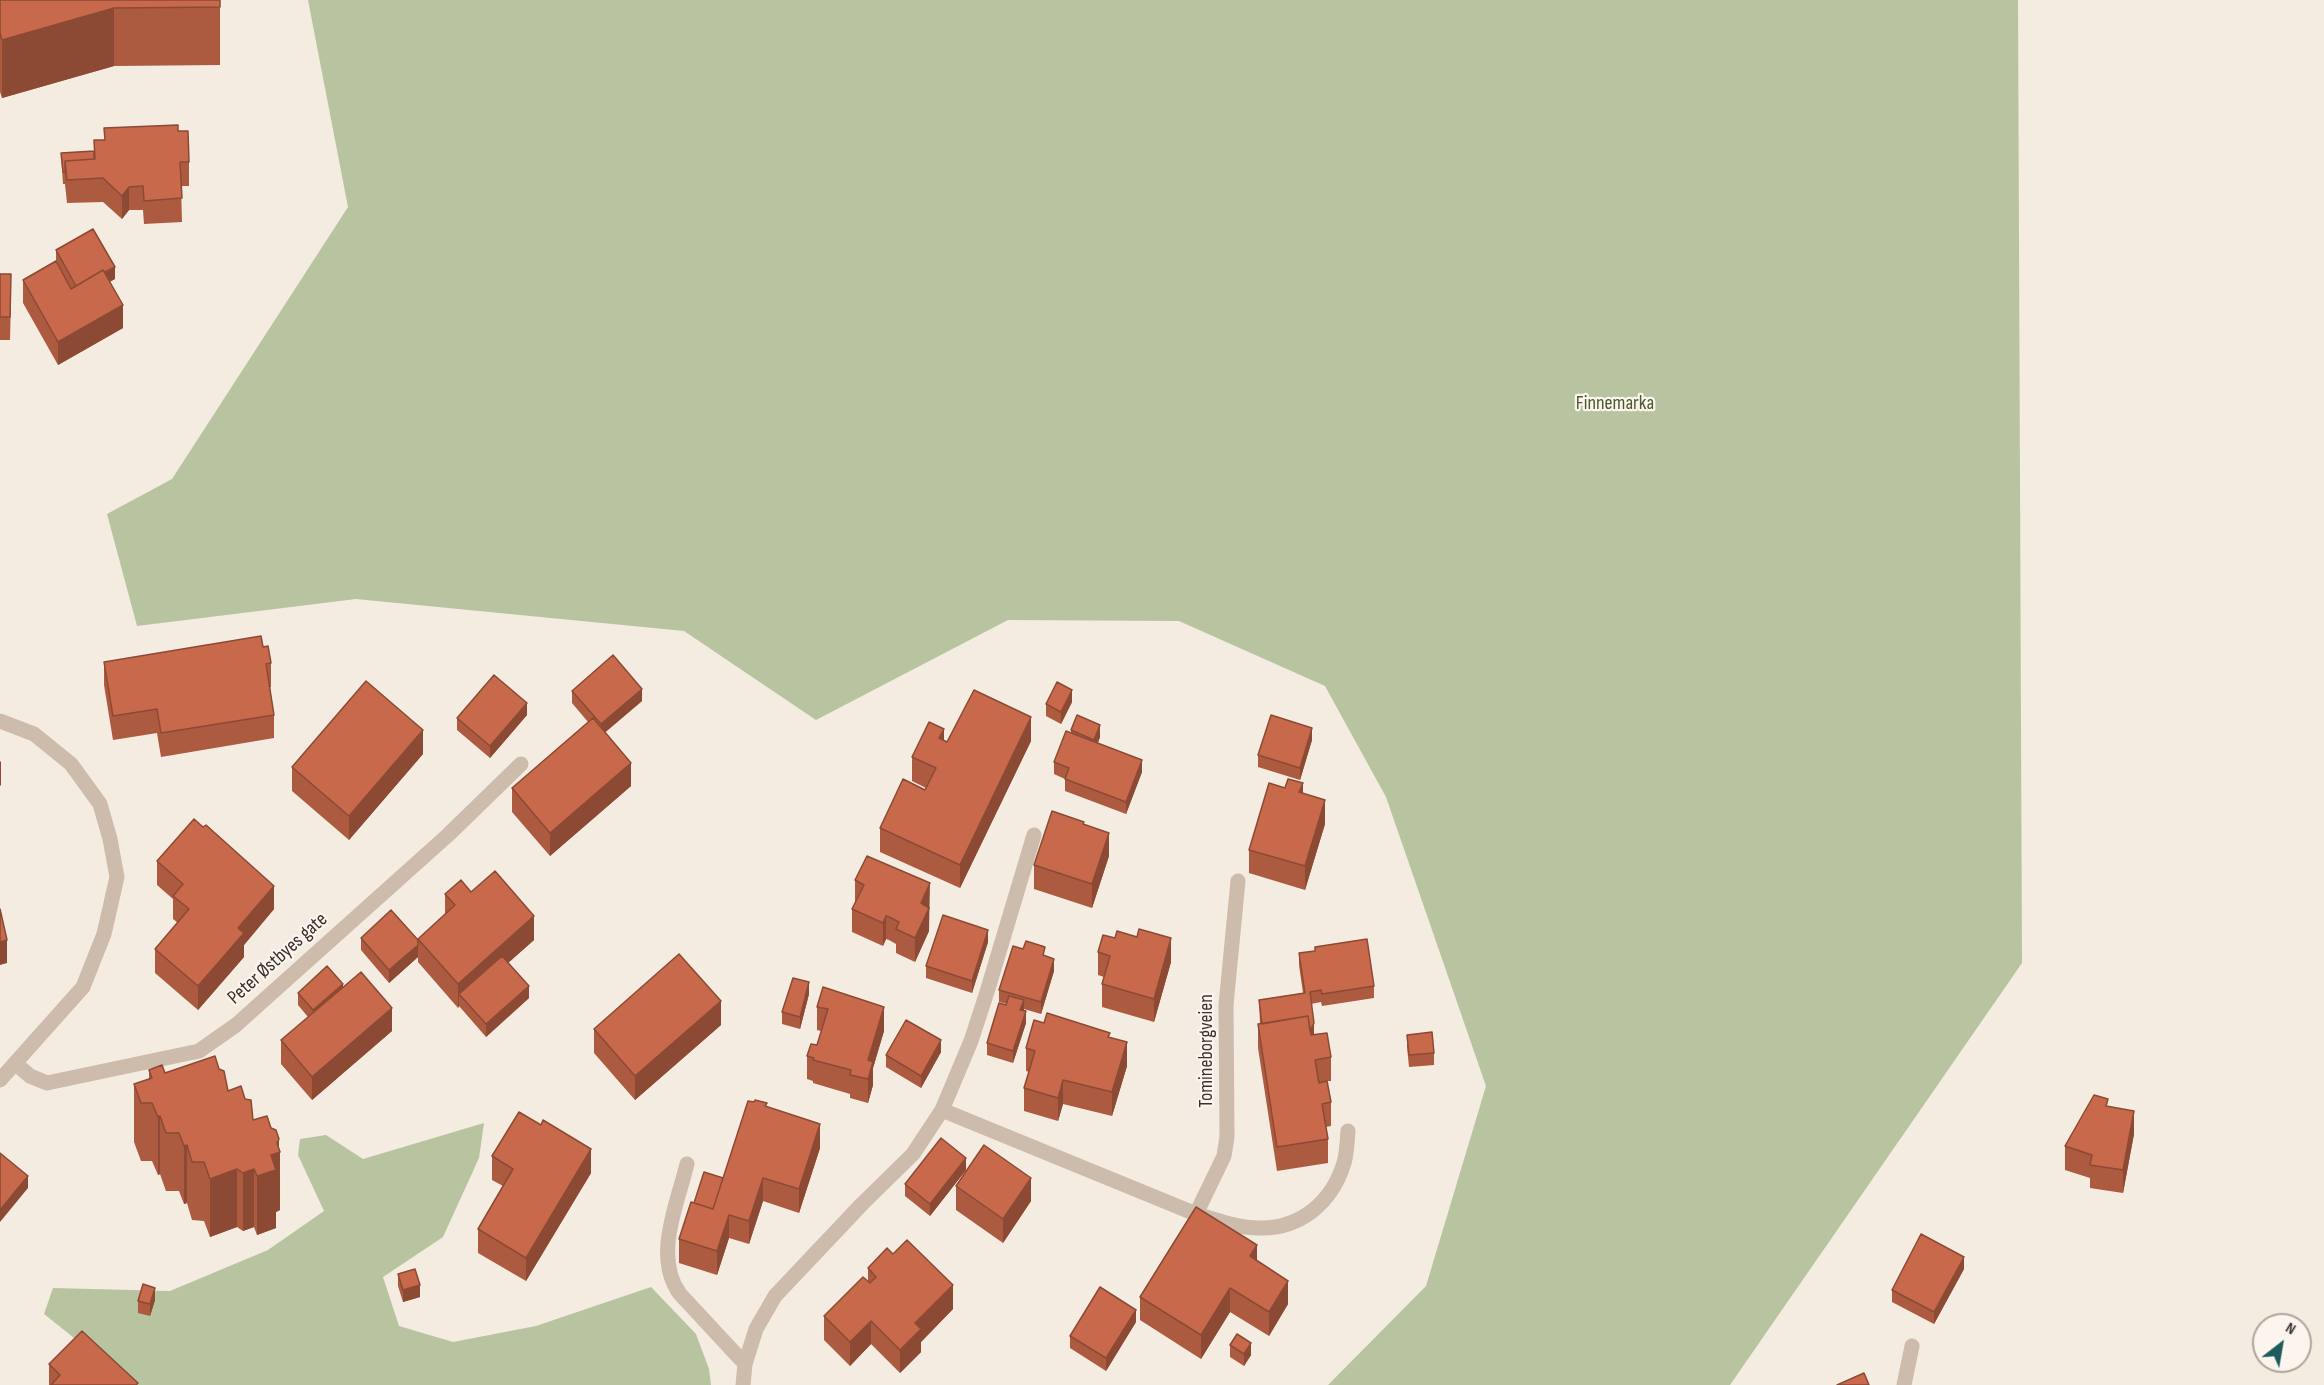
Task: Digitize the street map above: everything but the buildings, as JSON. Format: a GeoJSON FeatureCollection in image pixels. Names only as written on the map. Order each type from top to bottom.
{"type":"FeatureCollection","features":[{"type":"Feature","properties":{"kind":"street"},"geometry":{"type":"LineString","coordinates":[[0,721],[34,734],[71,764],[100,804],[110,838],[117,877],[104,934],[83,987],[0,1080]]}},
{"type":"Feature","properties":{"kind":"street","name":"Peter Østbyes gate"},"geometry":{"type":"LineString","coordinates":[[16,1064],[30,1076],[47,1083],[200,1051],[237,1025],[448,835],[521,764]]}},
{"type":"Feature","properties":{"kind":"street"},"geometry":{"type":"LineString","coordinates":[[743,1385],[744,1364],[756,1329],[775,1296],[913,1154],[942,1110],[987,993],[1034,835]]}},
{"type":"Feature","properties":{"kind":"street","name":"Tomineborgveien"},"geometry":{"type":"LineString","coordinates":[[1196,1214],[1224,1156],[1227,1137],[1226,1005],[1238,881]]}},
{"type":"Feature","properties":{"kind":"street"},"geometry":{"type":"LineString","coordinates":[[942,1110],[1196,1214],[1231,1224],[1260,1228],[1288,1224],[1308,1215],[1329,1197],[1345,1161],[1348,1131]]}},
{"type":"Feature","properties":{"kind":"street"},"geometry":{"type":"LineString","coordinates":[[687,1164],[669,1236],[668,1270],[680,1294],[744,1364]]}},
{"type":"Feature","properties":{"kind":"street"},"geometry":{"type":"LineString","coordinates":[[1904,1385],[1912,1346]]}},
{"type":"Feature","properties":{"kind":"green space","name":"Finnemarka"},"geometry":{"type":"Polygon","coordinates":[[[308,0],[2018,0],[2022,963],[1730,1385],[1328,1385],[1426,1286],[1486,1086],[1386,797],[1325,686],[1179,621],[1008,620],[816,720],[684,631],[356,599],[137,626],[107,514],[172,479],[348,207],[308,0]]]}},
{"type":"Feature","properties":{"kind":"green space"},"geometry":{"type":"Polygon","coordinates":[[[484,1123],[479,1158],[443,1237],[383,1277],[399,1326],[453,1342],[536,1326],[651,1287],[696,1334],[709,1369],[711,1385],[133,1385],[44,1314],[53,1288],[170,1291],[268,1250],[324,1211],[298,1155],[300,1139],[326,1135],[363,1159],[484,1123]]]}}]}
